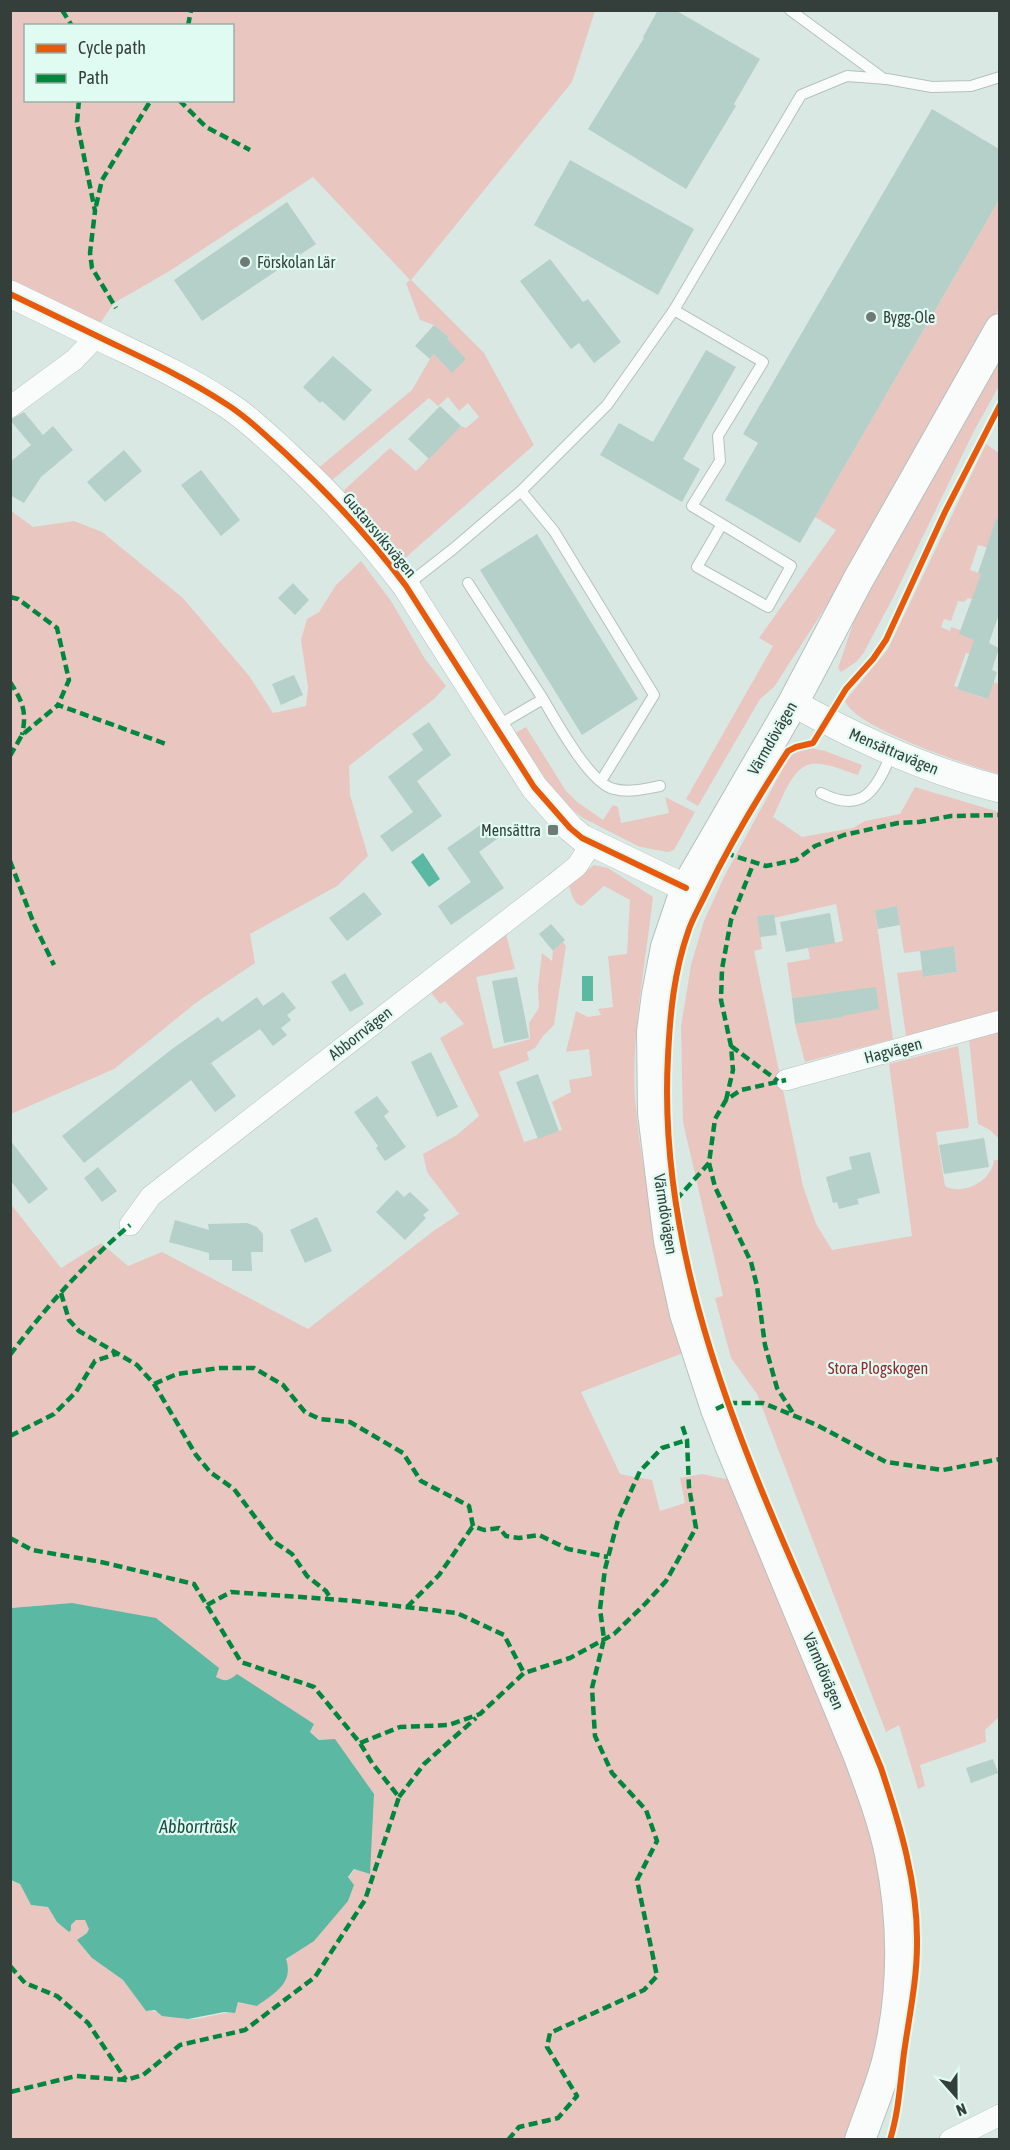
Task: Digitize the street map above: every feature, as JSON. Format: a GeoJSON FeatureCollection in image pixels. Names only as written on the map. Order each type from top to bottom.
{"type":"FeatureCollection","features":[{"type":"Feature","properties":{"kind":"main road","name":"Värmdövägen"},"geometry":{"type":"LineString","coordinates":[[860,2139],[887,2062],[901,1968],[900,1914],[890,1852],[874,1799],[843,1716],[716,1409],[685,1314],[669,1241],[653,1113],[652,1032],[666,947],[686,888],[793,703],[858,580],[999,328]]}},
{"type":"Feature","properties":{"kind":"street","name":"Gustavsviksvägen"},"geometry":{"type":"LineString","coordinates":[[10,294],[154,362],[241,415],[267,436],[354,522],[406,586],[546,803],[570,828],[592,843],[686,888]]}},
{"type":"Feature","properties":{"kind":"street"},"geometry":{"type":"LineString","coordinates":[[10,407],[74,360],[96,336]]}},
{"type":"Feature","properties":{"kind":"street","name":"Mensättravägen"},"geometry":{"type":"LineString","coordinates":[[793,703],[826,722],[892,753],[963,780],[999,789]]}},
{"type":"Feature","properties":{"kind":"street","name":"Abborrvägen"},"geometry":{"type":"LineString","coordinates":[[130,1225],[151,1196],[577,866],[592,843]]}},
{"type":"Feature","properties":{"kind":"street","name":"Hagvägen"},"geometry":{"type":"LineString","coordinates":[[786,1080],[999,1021]]}},
{"type":"Feature","properties":{"kind":"street"},"geometry":{"type":"LineString","coordinates":[[950,2139],[999,2115]]}},
{"type":"Feature","properties":{"kind":"lane"},"geometry":{"type":"LineString","coordinates":[[790,10],[884,79]]}},
{"type":"Feature","properties":{"kind":"lane"},"geometry":{"type":"LineString","coordinates":[[406,586],[521,491],[607,405],[674,310],[801,95],[847,76],[932,87],[971,86],[999,78]]}},
{"type":"Feature","properties":{"kind":"lane"},"geometry":{"type":"LineString","coordinates":[[674,310],[763,362],[718,436],[720,461],[692,506],[722,524],[791,567],[768,607],[698,567],[722,524]]}},
{"type":"Feature","properties":{"kind":"lane"},"geometry":{"type":"LineString","coordinates":[[521,491],[554,531],[654,695],[601,781]]}},
{"type":"Feature","properties":{"kind":"lane"},"geometry":{"type":"LineString","coordinates":[[468,583],[582,762],[611,789],[630,791],[660,786]]}},
{"type":"Feature","properties":{"kind":"lane"},"geometry":{"type":"LineString","coordinates":[[495,727],[543,699]]}},
{"type":"Feature","properties":{"kind":"lane"},"geometry":{"type":"LineString","coordinates":[[821,793],[837,802],[853,801],[866,796],[877,785],[892,753]]}},
{"type":"Feature","properties":{"kind":"green space"},"geometry":{"type":"Polygon","coordinates":[[[10,11],[595,11],[572,82],[411,280],[484,353],[534,445],[404,559],[342,492],[390,448],[416,471],[461,426],[466,428],[479,417],[468,403],[459,411],[448,397],[438,406],[429,398],[330,482],[317,469],[412,390],[430,359],[449,337],[434,325],[420,320],[406,283],[410,280],[313,177],[168,272],[114,303],[101,322],[92,322],[11,283],[10,11]]]}},
{"type":"Feature","properties":{"kind":"green space"},"geometry":{"type":"Polygon","coordinates":[[[999,200],[999,308],[854,563],[774,687],[760,699],[698,806],[686,799],[773,646],[759,638],[836,530],[815,517],[999,200]]]}},
{"type":"Feature","properties":{"kind":"green space"},"geometry":{"type":"Polygon","coordinates":[[[999,359],[999,386],[974,431],[894,596],[863,654],[841,672],[838,668],[855,618],[999,359]]]}},
{"type":"Feature","properties":{"kind":"green space"},"geometry":{"type":"Polygon","coordinates":[[[986,444],[999,453],[999,548],[994,546],[993,549],[978,545],[970,570],[999,580],[999,586],[992,584],[979,601],[968,598],[964,602],[958,601],[951,621],[944,619],[941,627],[950,631],[951,627],[981,637],[975,655],[966,653],[954,686],[987,699],[993,682],[999,684],[999,774],[940,755],[890,734],[853,712],[845,701],[888,649],[986,444]]]}},
{"type":"Feature","properties":{"kind":"green space"},"geometry":{"type":"Polygon","coordinates":[[[10,510],[33,527],[74,521],[102,532],[183,598],[250,677],[273,713],[306,706],[308,687],[301,640],[307,619],[319,612],[336,585],[361,561],[391,601],[425,659],[446,686],[434,699],[349,766],[350,795],[368,856],[337,886],[250,934],[255,963],[197,1002],[114,1069],[11,1114],[10,510]]]}},
{"type":"Feature","properties":{"kind":"green space"},"geometry":{"type":"Polygon","coordinates":[[[526,727],[566,791],[603,820],[613,805],[618,807],[621,823],[669,813],[665,797],[695,812],[674,850],[668,852],[640,847],[583,818],[566,805],[552,790],[515,733],[526,727]]]}},
{"type":"Feature","properties":{"kind":"green space","name":"Stora Plogskogen"},"geometry":{"type":"Polygon","coordinates":[[[811,748],[862,765],[858,775],[829,766],[811,764],[804,767],[793,778],[773,817],[802,837],[853,828],[865,821],[900,814],[915,787],[999,812],[999,1011],[906,1036],[897,973],[922,970],[924,977],[957,972],[954,947],[904,953],[897,906],[875,910],[893,1039],[805,1062],[795,1024],[842,1017],[839,992],[792,998],[787,963],[810,959],[808,948],[843,941],[836,904],[774,918],[773,914],[758,916],[762,949],[754,951],[803,1186],[816,1224],[832,1250],[912,1236],[889,1064],[958,1046],[969,1126],[936,1132],[945,1186],[960,1189],[976,1185],[988,1174],[994,1160],[999,1160],[999,1717],[985,1730],[986,1742],[920,1765],[925,1786],[918,1789],[899,1725],[886,1732],[757,1394],[731,1358],[715,1298],[723,1296],[683,1122],[681,1027],[691,965],[704,921],[724,877],[787,761],[796,750],[811,748]]]}},
{"type":"Feature","properties":{"kind":"green space"},"geometry":{"type":"Polygon","coordinates":[[[594,865],[608,868],[653,897],[637,1023],[635,1097],[648,1193],[683,1353],[581,1392],[620,1474],[652,1480],[660,1511],[685,1503],[680,1478],[702,1474],[730,1480],[785,1609],[865,1810],[883,1882],[886,1949],[884,2014],[872,2075],[845,2139],[11,2139],[11,1880],[20,1884],[31,1905],[48,1907],[57,1922],[71,1925],[76,1920],[85,1920],[90,1929],[81,1937],[92,1958],[123,1980],[146,2011],[194,2019],[234,2013],[238,2002],[294,1953],[355,1869],[369,1874],[320,1740],[310,1732],[314,1724],[72,1603],[11,1608],[10,1203],[61,1268],[101,1243],[128,1266],[162,1252],[308,1329],[432,1232],[459,1214],[427,1172],[423,1154],[457,1135],[479,1116],[440,1038],[464,1024],[445,1001],[440,1004],[429,990],[506,934],[515,969],[476,977],[493,1049],[530,1039],[529,1023],[539,1008],[538,987],[542,953],[552,961],[553,951],[563,942],[566,946],[554,1025],[535,1048],[527,1052],[529,1060],[499,1072],[524,1142],[562,1130],[552,1102],[571,1092],[569,1080],[592,1076],[589,1049],[566,1052],[576,1011],[588,1017],[601,1015],[598,1009],[613,1007],[608,956],[627,954],[630,900],[604,886],[582,906],[575,901],[572,895],[569,886],[594,865]]]}},
{"type":"Feature","properties":{"kind":"green space"},"geometry":{"type":"Polygon","coordinates":[[[999,1032],[999,1139],[990,1130],[978,1124],[969,1039],[999,1032]]]}},
{"type":"Feature","properties":{"kind":"water"},"geometry":{"type":"Polygon","coordinates":[[[423,853],[440,879],[429,887],[411,862],[423,853]]]}},
{"type":"Feature","properties":{"kind":"water"},"geometry":{"type":"Polygon","coordinates":[[[582,976],[593,976],[593,1001],[582,1001],[582,976]]]}},
{"type":"Feature","properties":{"kind":"water","name":"Abborrträsk"},"geometry":{"type":"Polygon","coordinates":[[[72,1603],[156,1618],[219,1668],[216,1677],[227,1680],[237,1674],[314,1724],[310,1732],[319,1740],[335,1739],[374,1794],[370,1874],[354,1869],[348,1877],[354,1885],[348,1901],[314,1941],[286,1959],[288,1967],[285,1981],[276,1992],[257,2006],[238,2002],[235,2013],[224,2012],[188,2019],[162,2016],[155,2010],[146,2011],[123,1980],[92,1958],[77,1940],[89,1929],[85,1920],[76,1920],[69,1932],[57,1922],[48,1907],[31,1905],[20,1884],[11,1880],[11,1608],[72,1603]]]}},
{"type":"Feature","properties":{"kind":"building"},"geometry":{"type":"Polygon","coordinates":[[[658,10],[675,10],[760,59],[734,104],[736,106],[686,189],[588,129],[644,38],[658,10]]]}},
{"type":"Feature","properties":{"kind":"building","name":"Bygg-Ole"},"geometry":{"type":"Polygon","coordinates":[[[932,109],[999,149],[999,200],[800,543],[725,500],[758,443],[743,434],[932,109]]]}},
{"type":"Feature","properties":{"kind":"building"},"geometry":{"type":"Polygon","coordinates":[[[570,160],[694,229],[658,295],[534,225],[570,160]]]}},
{"type":"Feature","properties":{"kind":"building","name":"Förskolan Lär"},"geometry":{"type":"Polygon","coordinates":[[[287,202],[316,244],[202,321],[174,280],[287,202]]]}},
{"type":"Feature","properties":{"kind":"building"},"geometry":{"type":"Polygon","coordinates":[[[550,259],[583,302],[588,299],[621,342],[594,363],[579,343],[571,349],[520,281],[550,259]]]}},
{"type":"Feature","properties":{"kind":"building"},"geometry":{"type":"Polygon","coordinates":[[[434,325],[449,337],[447,339],[466,359],[452,373],[434,354],[430,359],[415,346],[434,325]]]}},
{"type":"Feature","properties":{"kind":"building"},"geometry":{"type":"Polygon","coordinates":[[[706,350],[736,367],[683,459],[700,469],[682,502],[600,455],[619,423],[653,442],[706,350]]]}},
{"type":"Feature","properties":{"kind":"building"},"geometry":{"type":"Polygon","coordinates":[[[333,356],[372,390],[344,421],[303,387],[333,356]]]}},
{"type":"Feature","properties":{"kind":"building"},"geometry":{"type":"Polygon","coordinates":[[[440,406],[461,426],[429,459],[408,439],[440,406]]]}},
{"type":"Feature","properties":{"kind":"building"},"geometry":{"type":"Polygon","coordinates":[[[24,412],[43,435],[53,426],[73,450],[41,477],[24,503],[10,495],[10,462],[31,445],[10,420],[24,412]]]}},
{"type":"Feature","properties":{"kind":"building"},"geometry":{"type":"Polygon","coordinates":[[[124,450],[142,471],[105,502],[87,482],[124,450]]]}},
{"type":"Feature","properties":{"kind":"building"},"geometry":{"type":"Polygon","coordinates":[[[201,470],[240,520],[221,536],[181,485],[201,470]]]}},
{"type":"Feature","properties":{"kind":"building"},"geometry":{"type":"Polygon","coordinates":[[[996,519],[999,520],[999,614],[989,643],[999,648],[992,670],[997,672],[988,699],[957,689],[974,640],[959,634],[981,574],[978,573],[996,519]]]}},
{"type":"Feature","properties":{"kind":"building"},"geometry":{"type":"Polygon","coordinates":[[[537,534],[638,699],[582,735],[480,570],[537,534]]]}},
{"type":"Feature","properties":{"kind":"building"},"geometry":{"type":"Polygon","coordinates":[[[293,583],[309,600],[295,615],[278,598],[293,583]]]}},
{"type":"Feature","properties":{"kind":"building"},"geometry":{"type":"Polygon","coordinates":[[[294,675],[303,695],[281,705],[272,684],[294,675]]]}},
{"type":"Feature","properties":{"kind":"building"},"geometry":{"type":"Polygon","coordinates":[[[429,722],[451,755],[417,781],[442,816],[392,852],[380,836],[413,812],[388,777],[423,750],[412,734],[429,722]]]}},
{"type":"Feature","properties":{"kind":"building"},"geometry":{"type":"Polygon","coordinates":[[[485,822],[497,839],[479,852],[504,888],[451,925],[438,906],[471,882],[447,848],[485,822]]]}},
{"type":"Feature","properties":{"kind":"building"},"geometry":{"type":"Polygon","coordinates":[[[364,892],[382,914],[347,941],[329,918],[364,892]]]}},
{"type":"Feature","properties":{"kind":"building"},"geometry":{"type":"Polygon","coordinates":[[[897,906],[900,925],[878,929],[875,910],[897,906]]]}},
{"type":"Feature","properties":{"kind":"building"},"geometry":{"type":"Polygon","coordinates":[[[830,913],[835,943],[786,952],[780,922],[830,913]]]}},
{"type":"Feature","properties":{"kind":"building"},"geometry":{"type":"Polygon","coordinates":[[[774,914],[777,935],[760,937],[757,916],[774,914]]]}},
{"type":"Feature","properties":{"kind":"building"},"geometry":{"type":"Polygon","coordinates":[[[551,924],[565,940],[553,951],[539,934],[551,924]]]}},
{"type":"Feature","properties":{"kind":"building"},"geometry":{"type":"Polygon","coordinates":[[[954,946],[957,972],[923,977],[920,951],[954,946]]]}},
{"type":"Feature","properties":{"kind":"building"},"geometry":{"type":"Polygon","coordinates":[[[345,973],[364,1004],[350,1012],[331,982],[345,973]]]}},
{"type":"Feature","properties":{"kind":"building"},"geometry":{"type":"Polygon","coordinates":[[[517,977],[529,1038],[504,1043],[492,981],[517,977]]]}},
{"type":"Feature","properties":{"kind":"building"},"geometry":{"type":"Polygon","coordinates":[[[876,987],[879,1009],[795,1024],[792,998],[876,987]]]}},
{"type":"Feature","properties":{"kind":"building"},"geometry":{"type":"Polygon","coordinates":[[[283,992],[296,1008],[287,1015],[291,1020],[281,1028],[287,1035],[273,1046],[260,1029],[211,1063],[236,1096],[215,1112],[191,1080],[84,1163],[62,1136],[172,1049],[218,1017],[222,1022],[257,997],[263,1006],[283,992]]]}},
{"type":"Feature","properties":{"kind":"building"},"geometry":{"type":"Polygon","coordinates":[[[431,1052],[458,1107],[437,1117],[411,1062],[431,1052]]]}},
{"type":"Feature","properties":{"kind":"building"},"geometry":{"type":"Polygon","coordinates":[[[538,1074],[559,1131],[538,1139],[516,1082],[538,1074]]]}},
{"type":"Feature","properties":{"kind":"building"},"geometry":{"type":"Polygon","coordinates":[[[377,1096],[389,1112],[384,1116],[406,1147],[385,1161],[376,1148],[378,1146],[354,1112],[377,1096]]]}},
{"type":"Feature","properties":{"kind":"building"},"geometry":{"type":"Polygon","coordinates":[[[984,1138],[989,1167],[944,1174],[939,1145],[984,1138]]]}},
{"type":"Feature","properties":{"kind":"building"},"geometry":{"type":"Polygon","coordinates":[[[10,1140],[48,1189],[29,1204],[10,1180],[10,1140]]]}},
{"type":"Feature","properties":{"kind":"building"},"geometry":{"type":"Polygon","coordinates":[[[870,1152],[880,1193],[857,1199],[859,1204],[839,1209],[837,1202],[833,1203],[826,1177],[852,1169],[849,1157],[870,1152]]]}},
{"type":"Feature","properties":{"kind":"building"},"geometry":{"type":"Polygon","coordinates":[[[98,1167],[117,1191],[102,1202],[84,1178],[98,1167]]]}},
{"type":"Feature","properties":{"kind":"building"},"geometry":{"type":"Polygon","coordinates":[[[397,1190],[404,1197],[410,1192],[429,1210],[423,1215],[426,1218],[405,1240],[376,1212],[397,1190]]]}},
{"type":"Feature","properties":{"kind":"building"},"geometry":{"type":"Polygon","coordinates":[[[317,1217],[332,1251],[305,1263],[290,1230],[317,1217]]]}},
{"type":"Feature","properties":{"kind":"building"},"geometry":{"type":"Polygon","coordinates":[[[175,1220],[209,1230],[208,1224],[247,1223],[257,1227],[263,1234],[263,1252],[251,1252],[252,1271],[232,1271],[232,1260],[209,1260],[209,1253],[169,1242],[175,1220]]]}},
{"type":"Feature","properties":{"kind":"building"},"geometry":{"type":"Polygon","coordinates":[[[993,1759],[998,1773],[971,1783],[966,1768],[993,1759]]]}},
{"type":"Feature","properties":{"kind":"marked path"},"geometry":{"type":"LineString","coordinates":[[62,10],[71,24]]}},
{"type":"Feature","properties":{"kind":"marked path"},"geometry":{"type":"LineString","coordinates":[[188,24],[191,10]]}},
{"type":"Feature","properties":{"kind":"marked path"},"geometry":{"type":"LineString","coordinates":[[79,102],[77,122],[95,211],[90,253],[92,268],[116,308]]}},
{"type":"Feature","properties":{"kind":"marked path"},"geometry":{"type":"LineString","coordinates":[[96,206],[102,180],[150,102]]}},
{"type":"Feature","properties":{"kind":"marked path"},"geometry":{"type":"LineString","coordinates":[[181,102],[206,127],[250,150]]}},
{"type":"Feature","properties":{"kind":"marked path"},"geometry":{"type":"LineString","coordinates":[[10,597],[18,599],[57,628],[69,680],[58,705]]}},
{"type":"Feature","properties":{"kind":"marked path"},"geometry":{"type":"LineString","coordinates":[[10,682],[23,707],[22,735]]}},
{"type":"Feature","properties":{"kind":"marked path"},"geometry":{"type":"LineString","coordinates":[[10,756],[22,735],[58,705],[166,744]]}},
{"type":"Feature","properties":{"kind":"marked path"},"geometry":{"type":"LineString","coordinates":[[725,853],[766,866],[796,860],[815,846],[844,835],[898,823],[951,816],[1000,815]]}},
{"type":"Feature","properties":{"kind":"marked path"},"geometry":{"type":"LineString","coordinates":[[10,861],[34,924],[54,965]]}},
{"type":"Feature","properties":{"kind":"marked path"},"geometry":{"type":"LineString","coordinates":[[726,1100],[733,1070],[731,1046],[721,1000],[722,969],[731,920],[754,862]]}},
{"type":"Feature","properties":{"kind":"marked path"},"geometry":{"type":"LineString","coordinates":[[731,1046],[778,1081]]}},
{"type":"Feature","properties":{"kind":"marked path"},"geometry":{"type":"LineString","coordinates":[[676,1200],[709,1163],[715,1119],[726,1100],[741,1090],[786,1080]]}},
{"type":"Feature","properties":{"kind":"marked path"},"geometry":{"type":"LineString","coordinates":[[709,1163],[715,1187],[751,1262],[757,1286],[765,1345],[777,1388],[795,1416]]}},
{"type":"Feature","properties":{"kind":"marked path"},"geometry":{"type":"LineString","coordinates":[[10,1355],[66,1287],[130,1225]]}},
{"type":"Feature","properties":{"kind":"marked path"},"geometry":{"type":"LineString","coordinates":[[61,1293],[69,1320],[79,1331],[137,1365],[154,1384],[196,1455],[210,1472],[234,1489],[273,1541],[292,1554],[307,1576],[326,1591],[331,1599]]}},
{"type":"Feature","properties":{"kind":"marked path"},"geometry":{"type":"LineString","coordinates":[[10,1436],[54,1414],[76,1392],[95,1361],[116,1354]]}},
{"type":"Feature","properties":{"kind":"marked path"},"geometry":{"type":"LineString","coordinates":[[154,1384],[177,1374],[219,1368],[254,1368],[283,1385],[305,1412],[320,1419],[350,1422],[403,1453],[421,1481],[469,1506],[473,1526],[484,1530],[499,1528],[506,1536],[519,1538],[539,1535],[568,1549],[608,1557]]}},
{"type":"Feature","properties":{"kind":"marked path"},"geometry":{"type":"LineString","coordinates":[[716,1409],[729,1403],[763,1403],[817,1425],[886,1462],[943,1470],[1000,1459]]}},
{"type":"Feature","properties":{"kind":"marked path"},"geometry":{"type":"LineString","coordinates":[[360,1743],[400,1727],[449,1725],[480,1714],[524,1673],[570,1658],[614,1634],[645,1604],[666,1581],[696,1528],[689,1487],[687,1440],[681,1422]]}},
{"type":"Feature","properties":{"kind":"marked path"},"geometry":{"type":"LineString","coordinates":[[508,2140],[519,2127],[558,2118],[577,2096],[547,2047],[550,2033],[644,1990],[657,1976],[637,1880],[657,1841],[646,1810],[612,1773],[595,1736],[592,1688],[604,1639],[600,1609],[605,1569],[618,1520],[640,1471],[662,1448],[687,1440]]}},
{"type":"Feature","properties":{"kind":"marked path"},"geometry":{"type":"LineString","coordinates":[[407,1607],[439,1575],[473,1526]]}},
{"type":"Feature","properties":{"kind":"marked path"},"geometry":{"type":"LineString","coordinates":[[10,1538],[32,1550],[101,1562],[194,1584],[241,1662],[314,1687],[360,1743],[372,1763],[399,1797],[365,1900],[315,1977],[245,2030],[180,2045],[143,2075],[126,2080],[76,2076],[10,2092]]}},
{"type":"Feature","properties":{"kind":"marked path"},"geometry":{"type":"LineString","coordinates":[[207,1605],[231,1592],[355,1601],[457,1613],[504,1635],[524,1673]]}},
{"type":"Feature","properties":{"kind":"marked path"},"geometry":{"type":"LineString","coordinates":[[399,1797],[424,1764],[476,1718]]}},
{"type":"Feature","properties":{"kind":"marked path"},"geometry":{"type":"LineString","coordinates":[[10,1966],[25,1983],[57,1996],[88,2023],[126,2080]]}},
{"type":"Feature","properties":{"kind":"cycle path"},"geometry":{"type":"LineString","coordinates":[[10,294],[177,375],[256,426],[334,501],[392,568],[406,586],[534,787],[570,828],[582,838],[686,888]]}},
{"type":"Feature","properties":{"kind":"cycle path"},"geometry":{"type":"LineString","coordinates":[[890,2140],[897,2108],[916,1972],[917,1922],[911,1877],[895,1811],[881,1768],[769,1509],[735,1421],[705,1332],[682,1242],[669,1150],[669,1040],[673,993],[683,947],[692,922],[715,875],[788,751],[813,743],[846,689],[873,659],[886,640],[945,512],[1000,405]]}},
{"type":"Feature","properties":{"kind":"place","name":"Förskolan Lär"},"geometry":{"type":"Point","coordinates":[245,262]}},
{"type":"Feature","properties":{"kind":"place","name":"Bygg-Ole"},"geometry":{"type":"Point","coordinates":[871,317]}},
{"type":"Feature","properties":{"kind":"place","name":"Mensättra"},"geometry":{"type":"Point","coordinates":[553,830]}}]}
